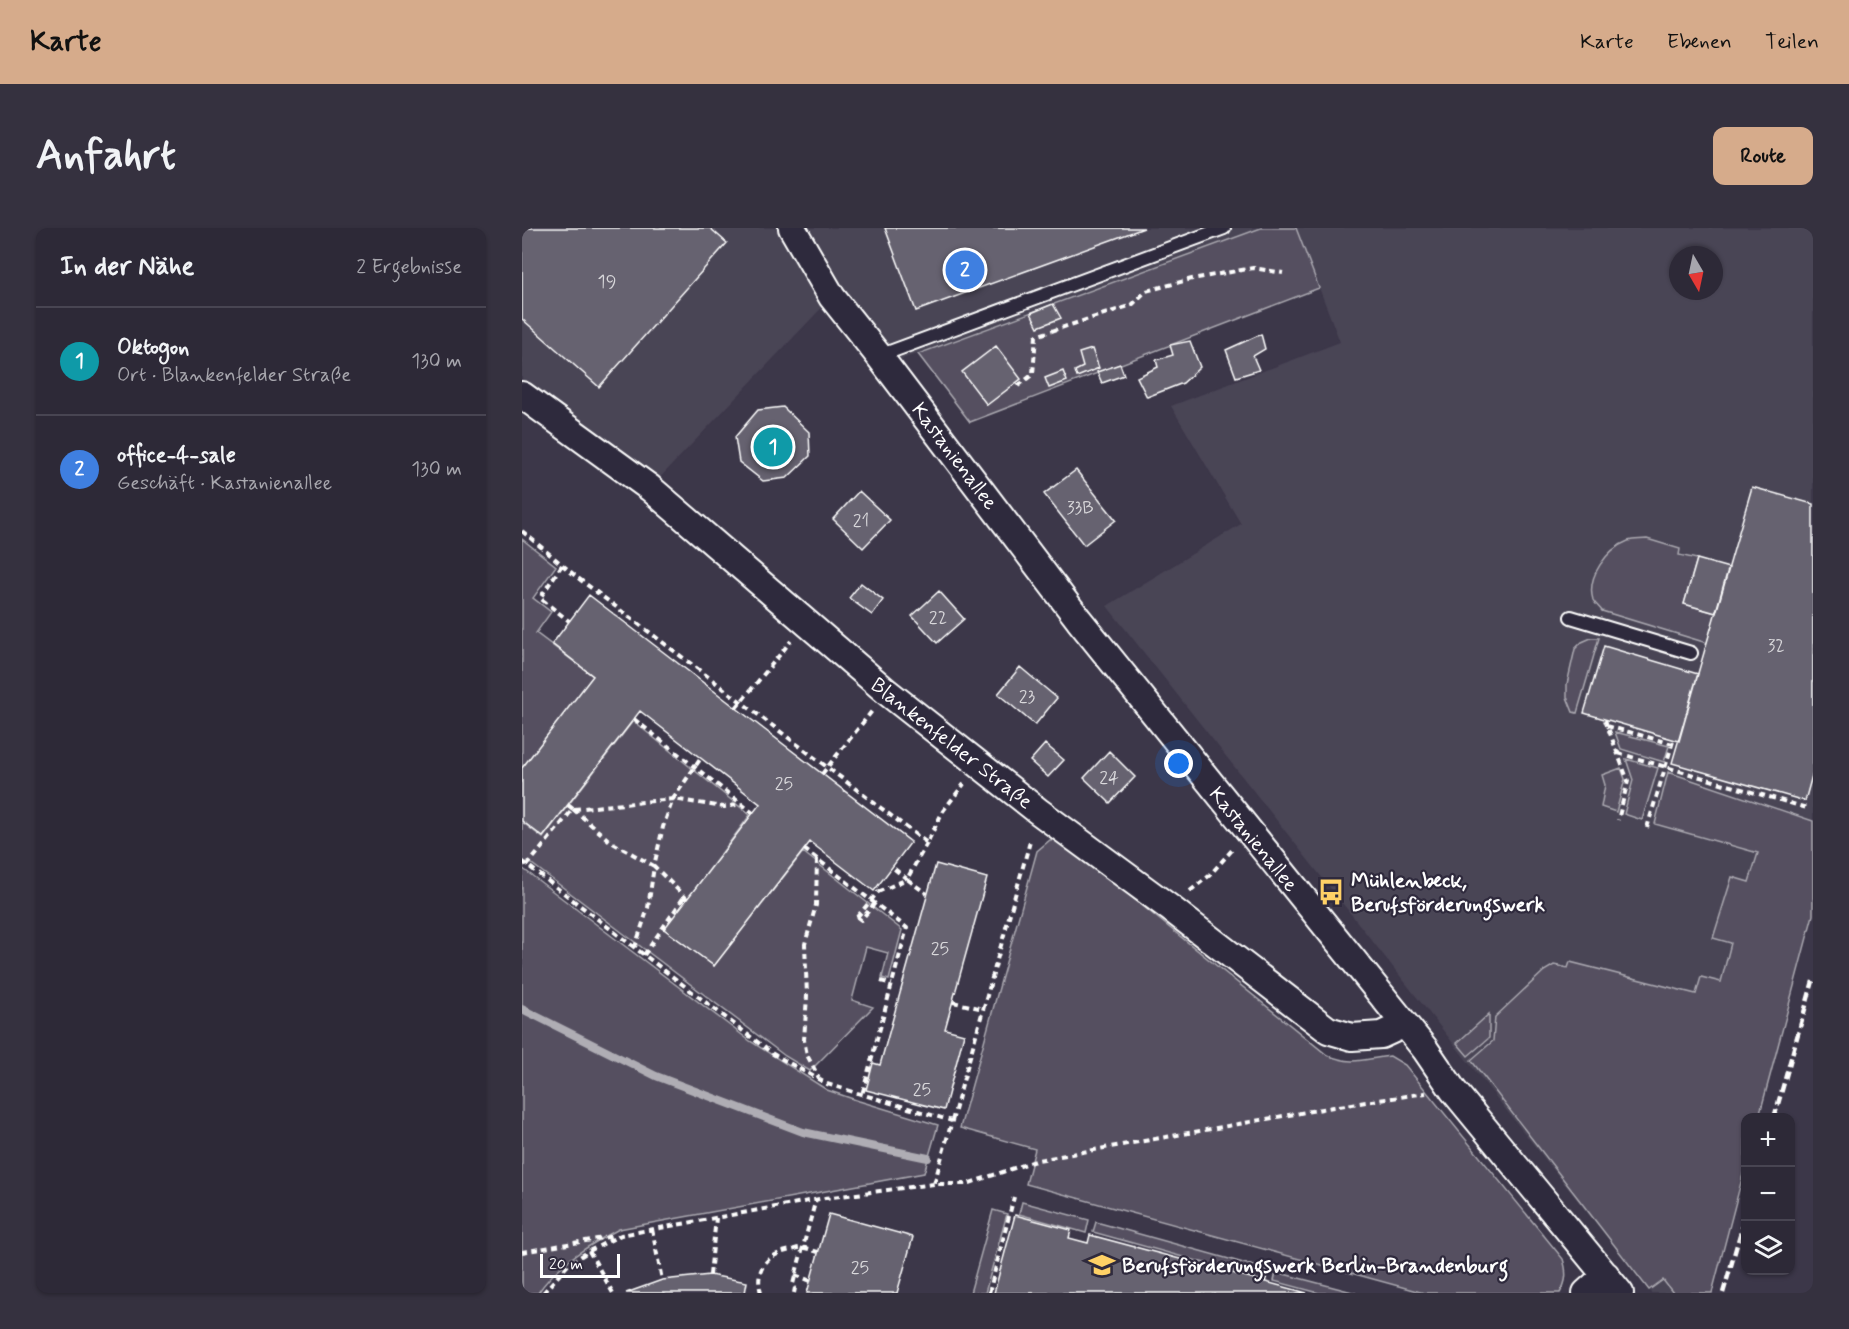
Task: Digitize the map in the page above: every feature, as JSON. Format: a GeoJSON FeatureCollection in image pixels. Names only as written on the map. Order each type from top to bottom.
{"type":"FeatureCollection","features":[{"type":"Feature","properties":{"kind":"street","name":"Kastanienallee"},"geometry":{"type":"LineString","coordinates":[[792,228],[832,297],[1079,620],[1425,1049],[1453,1090],[1613,1284],[1586,1293]]}},
{"type":"Feature","properties":{"kind":"street","name":"Blankenfelder Straße"},"geometry":{"type":"LineString","coordinates":[[522,395],[650,488],[805,623],[979,765],[1328,1030],[1352,1037],[1371,1036],[1381,1035],[1405,1024]]}},
{"type":"Feature","properties":{"kind":"lane"},"geometry":{"type":"LineString","coordinates":[[879,356],[1224,228]]}},
{"type":"Feature","properties":{"kind":"lane"},"geometry":{"type":"LineString","coordinates":[[1571,616],[1690,653]]}},
{"type":"Feature","properties":{"kind":"path"},"geometry":{"type":"LineString","coordinates":[[1018,386],[1033,374],[1036,336],[1132,305],[1146,291],[1192,279],[1253,268],[1283,273]]}},
{"type":"Feature","properties":{"kind":"path"},"geometry":{"type":"LineString","coordinates":[[522,531],[562,565],[927,843]]}},
{"type":"Feature","properties":{"kind":"path"},"geometry":{"type":"LineString","coordinates":[[562,565],[540,598],[568,621]]}},
{"type":"Feature","properties":{"kind":"path"},"geometry":{"type":"LineString","coordinates":[[736,708],[805,623]]}},
{"type":"Feature","properties":{"kind":"path"},"geometry":{"type":"LineString","coordinates":[[822,774],[887,692]]}},
{"type":"Feature","properties":{"kind":"path"},"geometry":{"type":"LineString","coordinates":[[634,719],[753,813]]}},
{"type":"Feature","properties":{"kind":"path"},"geometry":{"type":"LineString","coordinates":[[1605,720],[1628,781],[1618,820]]}},
{"type":"Feature","properties":{"kind":"path"},"geometry":{"type":"LineString","coordinates":[[1608,726],[1673,744]]}},
{"type":"Feature","properties":{"kind":"path"},"geometry":{"type":"LineString","coordinates":[[1647,828],[1674,738]]}},
{"type":"Feature","properties":{"kind":"path"},"geometry":{"type":"LineString","coordinates":[[1618,753],[1807,808]]}},
{"type":"Feature","properties":{"kind":"path"},"geometry":{"type":"LineString","coordinates":[[635,947],[648,908],[663,827],[673,799],[701,758]]}},
{"type":"Feature","properties":{"kind":"path"},"geometry":{"type":"LineString","coordinates":[[875,903],[861,920],[857,917],[878,892],[907,879],[943,811],[979,765]]}},
{"type":"Feature","properties":{"kind":"path"},"geometry":{"type":"LineString","coordinates":[[527,866],[573,809],[673,799],[724,807],[743,804]]}},
{"type":"Feature","properties":{"kind":"path"},"geometry":{"type":"LineString","coordinates":[[568,805],[611,842],[654,866],[686,898],[644,955]]}},
{"type":"Feature","properties":{"kind":"path"},"geometry":{"type":"LineString","coordinates":[[934,1184],[1038,811]]}},
{"type":"Feature","properties":{"kind":"path"},"geometry":{"type":"LineString","coordinates":[[1170,908],[1209,876],[1248,832]]}},
{"type":"Feature","properties":{"kind":"path"},"geometry":{"type":"LineString","coordinates":[[804,849],[907,928],[862,1095]]}},
{"type":"Feature","properties":{"kind":"path"},"geometry":{"type":"LineString","coordinates":[[817,858],[816,904],[805,945],[807,996],[804,1040],[807,1055],[820,1080]]}},
{"type":"Feature","properties":{"kind":"path"},"geometry":{"type":"LineString","coordinates":[[522,861],[772,1054],[827,1084],[952,1120]]}},
{"type":"Feature","properties":{"kind":"path"},"geometry":{"type":"LineString","coordinates":[[892,867],[927,894]]}},
{"type":"Feature","properties":{"kind":"path"},"geometry":{"type":"LineString","coordinates":[[881,981],[892,984]]}},
{"type":"Feature","properties":{"kind":"path"},"geometry":{"type":"LineString","coordinates":[[952,1002],[983,1009]]}},
{"type":"Feature","properties":{"kind":"path"},"geometry":{"type":"LineString","coordinates":[[522,1252],[816,1199],[934,1184],[967,1184],[1038,1160],[1410,1094],[1453,1090]]}},
{"type":"Feature","properties":{"kind":"path"},"geometry":{"type":"LineString","coordinates":[[989,1293],[1014,1197]]}},
{"type":"Feature","properties":{"kind":"path"},"geometry":{"type":"LineString","coordinates":[[794,1293],[795,1275],[816,1199]]}},
{"type":"Feature","properties":{"kind":"path"},"geometry":{"type":"LineString","coordinates":[[710,1275],[716,1218]]}},
{"type":"Feature","properties":{"kind":"path"},"geometry":{"type":"LineString","coordinates":[[652,1229],[662,1280]]}},
{"type":"Feature","properties":{"kind":"path"},"geometry":{"type":"LineString","coordinates":[[543,1293],[568,1266],[589,1251],[621,1235]]}},
{"type":"Feature","properties":{"kind":"path"},"geometry":{"type":"LineString","coordinates":[[761,1293],[761,1274],[767,1260],[780,1252],[803,1247],[818,1252]]}},
{"type":"Feature","properties":{"kind":"path"},"geometry":{"type":"LineString","coordinates":[[589,1251],[613,1293]]}},
{"type":"Feature","properties":{"kind":"path"},"geometry":{"type":"LineString","coordinates":[[1264,1282],[1268,1265]]}},
{"type":"Feature","properties":{"kind":"path"},"geometry":{"type":"LineString","coordinates":[[795,1275],[811,1281]]}},
{"type":"Feature","properties":{"kind":"shaded area"},"geometry":{"type":"Polygon","coordinates":[[[522,228],[1261,228],[886,365],[832,297],[650,488],[522,395],[522,228]]]}},
{"type":"Feature","properties":{"kind":"shaded area"},"geometry":{"type":"Polygon","coordinates":[[[1261,228],[1296,228],[1319,288],[970,422],[918,354],[1261,228]]]}},
{"type":"Feature","properties":{"kind":"shaded area"},"geometry":{"type":"Polygon","coordinates":[[[1296,228],[1813,228],[1813,908],[1748,1113],[1741,1113],[1741,1144],[1712,1293],[1651,1293],[1107,606],[1241,524],[1171,406],[1340,342],[1296,228]]]}},
{"type":"Feature","properties":{"kind":"shaded area"},"geometry":{"type":"Polygon","coordinates":[[[522,539],[556,566],[533,598],[551,612],[536,633],[593,676],[522,768],[522,539]]]}},
{"type":"Feature","properties":{"kind":"shaded area"},"geometry":{"type":"Polygon","coordinates":[[[1647,539],[1680,549],[1679,555],[1697,559],[1684,604],[1716,613],[1707,643],[1602,611],[1593,600],[1595,573],[1606,557],[1628,541],[1647,539]]]}},
{"type":"Feature","properties":{"kind":"shaded area"},"geometry":{"type":"Polygon","coordinates":[[[1591,638],[1599,638],[1577,713],[1573,712],[1567,697],[1567,684],[1575,649],[1582,642],[1591,638]]]}},
{"type":"Feature","properties":{"kind":"shaded area"},"geometry":{"type":"Polygon","coordinates":[[[633,721],[750,815],[665,929],[714,966],[803,852],[902,930],[889,980],[882,978],[888,953],[866,947],[852,1000],[873,1007],[810,1071],[785,1056],[528,861],[522,868],[522,822],[543,838],[633,721]]]}},
{"type":"Feature","properties":{"kind":"shaded area"},"geometry":{"type":"Polygon","coordinates":[[[1615,732],[1669,746],[1664,762],[1621,749],[1615,732]]]}},
{"type":"Feature","properties":{"kind":"shaded area"},"geometry":{"type":"Polygon","coordinates":[[[1626,759],[1658,768],[1642,820],[1624,814],[1633,780],[1626,759]]]}},
{"type":"Feature","properties":{"kind":"shaded area"},"geometry":{"type":"Polygon","coordinates":[[[1621,768],[1625,779],[1616,812],[1601,807],[1605,785],[1602,775],[1621,768]]]}},
{"type":"Feature","properties":{"kind":"shaded area"},"geometry":{"type":"Polygon","coordinates":[[[1668,772],[1813,821],[1813,915],[1760,1113],[1741,1113],[1741,1182],[1712,1293],[1673,1293],[1663,1280],[1649,1290],[1471,1060],[1493,1041],[1495,1017],[1544,971],[1554,965],[1568,968],[1570,962],[1696,994],[1701,977],[1721,982],[1731,943],[1713,938],[1732,877],[1749,882],[1758,853],[1655,824],[1668,772]]]}},
{"type":"Feature","properties":{"kind":"shaded area"},"geometry":{"type":"Polygon","coordinates":[[[1060,839],[1327,1055],[1352,1061],[1390,1056],[1405,1065],[1563,1259],[1566,1276],[1560,1293],[1424,1293],[1026,1184],[1035,1149],[960,1128],[1037,851],[1050,840],[1060,839]]]}},
{"type":"Feature","properties":{"kind":"shaded area"},"geometry":{"type":"Polygon","coordinates":[[[522,868],[750,1041],[827,1090],[938,1125],[924,1173],[619,1229],[564,1264],[538,1293],[522,1293],[522,868]]]}},
{"type":"Feature","properties":{"kind":"shaded area"},"geometry":{"type":"Polygon","coordinates":[[[1489,1014],[1489,1038],[1468,1056],[1457,1043],[1489,1014]]]}},
{"type":"Feature","properties":{"kind":"shaded area"},"geometry":{"type":"Polygon","coordinates":[[[1022,1202],[1089,1220],[1086,1233],[1019,1214],[1022,1202]]]}},
{"type":"Feature","properties":{"kind":"shaded area"},"geometry":{"type":"Polygon","coordinates":[[[993,1210],[1007,1214],[985,1293],[970,1293],[993,1210]]]}},
{"type":"Feature","properties":{"kind":"shaded area"},"geometry":{"type":"Polygon","coordinates":[[[1096,1222],[1258,1267],[1255,1277],[1093,1232],[1096,1222]]]}},
{"type":"Feature","properties":{"kind":"shaded area"},"geometry":{"type":"Polygon","coordinates":[[[1276,1272],[1356,1293],[1319,1293],[1274,1281],[1276,1272]]]}},
{"type":"Feature","properties":{"kind":"building"},"geometry":{"type":"Polygon","coordinates":[[[522,228],[710,228],[727,243],[599,387],[522,319],[522,228]]]}},
{"type":"Feature","properties":{"kind":"building"},"geometry":{"type":"Polygon","coordinates":[[[885,228],[1144,228],[916,311],[885,228]]]}},
{"type":"Feature","properties":{"kind":"building"},"geometry":{"type":"Polygon","coordinates":[[[1053,304],[1061,318],[1038,327],[1031,313],[1053,304]]]}},
{"type":"Feature","properties":{"kind":"building"},"geometry":{"type":"Polygon","coordinates":[[[1261,334],[1265,349],[1253,356],[1259,370],[1236,377],[1226,350],[1261,334]]]}},
{"type":"Feature","properties":{"kind":"building"},"geometry":{"type":"Polygon","coordinates":[[[1190,341],[1200,367],[1183,383],[1147,397],[1137,377],[1158,367],[1156,360],[1173,355],[1170,345],[1190,341]]]}},
{"type":"Feature","properties":{"kind":"building"},"geometry":{"type":"Polygon","coordinates":[[[996,346],[1021,379],[987,405],[962,372],[996,346]]]}},
{"type":"Feature","properties":{"kind":"building"},"geometry":{"type":"Polygon","coordinates":[[[1092,349],[1099,368],[1077,377],[1075,371],[1083,367],[1079,353],[1092,349]]]}},
{"type":"Feature","properties":{"kind":"building"},"geometry":{"type":"Polygon","coordinates":[[[1120,364],[1124,375],[1102,383],[1097,372],[1120,364]]]}},
{"type":"Feature","properties":{"kind":"building"},"geometry":{"type":"Polygon","coordinates":[[[1063,371],[1067,381],[1049,388],[1045,378],[1063,371]]]}},
{"type":"Feature","properties":{"kind":"building"},"geometry":{"type":"Polygon","coordinates":[[[783,407],[809,432],[810,456],[787,478],[763,481],[739,462],[735,437],[758,410],[783,407]]]}},
{"type":"Feature","properties":{"kind":"building"},"geometry":{"type":"Polygon","coordinates":[[[1076,470],[1116,520],[1084,545],[1044,494],[1076,470]]]}},
{"type":"Feature","properties":{"kind":"building"},"geometry":{"type":"Polygon","coordinates":[[[1752,487],[1813,504],[1813,772],[1805,801],[1672,763],[1752,487]]]}},
{"type":"Feature","properties":{"kind":"building"},"geometry":{"type":"Polygon","coordinates":[[[859,491],[890,520],[863,548],[833,519],[859,491]]]}},
{"type":"Feature","properties":{"kind":"building"},"geometry":{"type":"Polygon","coordinates":[[[1697,559],[1729,568],[1716,613],[1684,604],[1697,559]]]}},
{"type":"Feature","properties":{"kind":"building"},"geometry":{"type":"Polygon","coordinates":[[[861,583],[883,600],[872,615],[849,598],[861,583]]]}},
{"type":"Feature","properties":{"kind":"building"},"geometry":{"type":"Polygon","coordinates":[[[939,591],[964,619],[937,643],[912,616],[939,591]]]}},
{"type":"Feature","properties":{"kind":"building"},"geometry":{"type":"Polygon","coordinates":[[[589,595],[911,842],[874,891],[810,842],[714,966],[664,929],[760,804],[640,711],[543,837],[522,821],[522,768],[593,676],[552,644],[589,595]]]}},
{"type":"Feature","properties":{"kind":"building"},"geometry":{"type":"Polygon","coordinates":[[[1604,646],[1698,674],[1679,741],[1584,713],[1604,646]]]}},
{"type":"Feature","properties":{"kind":"building"},"geometry":{"type":"Polygon","coordinates":[[[1020,667],[1057,698],[1035,725],[998,694],[1020,667]]]}},
{"type":"Feature","properties":{"kind":"building"},"geometry":{"type":"Polygon","coordinates":[[[1045,744],[1064,760],[1048,777],[1030,761],[1045,744]]]}},
{"type":"Feature","properties":{"kind":"building"},"geometry":{"type":"Polygon","coordinates":[[[1109,751],[1135,777],[1110,803],[1084,778],[1109,751]]]}},
{"type":"Feature","properties":{"kind":"building"},"geometry":{"type":"Polygon","coordinates":[[[936,864],[987,878],[945,1029],[964,1034],[944,1110],[866,1090],[873,1063],[880,1065],[936,864]]]}},
{"type":"Feature","properties":{"kind":"building"},"geometry":{"type":"Polygon","coordinates":[[[829,1214],[913,1237],[897,1293],[807,1293],[829,1214]]]}},
{"type":"Feature","properties":{"kind":"building","name":"Berufsförderungswerk Berlin-Brandenburg"},"geometry":{"type":"Polygon","coordinates":[[[1015,1215],[1071,1230],[1069,1238],[1088,1243],[1090,1235],[1307,1293],[994,1293],[1015,1215]]]}},
{"type":"Feature","properties":{"kind":"building"},"geometry":{"type":"Polygon","coordinates":[[[710,1275],[747,1282],[745,1293],[626,1293],[662,1280],[710,1275]]]}},
{"type":"Feature","properties":{"kind":"waterway"},"geometry":{"type":"LineString","coordinates":[[522,1009],[656,1076],[803,1132],[928,1158]]}},
{"type":"Feature","properties":{"kind":"railway"},"geometry":{"type":"LineString","coordinates":[[1775,1113],[1813,981]]}},
{"type":"Feature","properties":{"kind":"railway"},"geometry":{"type":"LineString","coordinates":[[1723,1293],[1744,1221]]}},
{"type":"Feature","properties":{"kind":"place","name":"office-4-sale"},"geometry":{"type":"Point","coordinates":[965,270]}},
{"type":"Feature","properties":{"kind":"place","name":"Oktogon"},"geometry":{"type":"Point","coordinates":[773,447]}},
{"type":"Feature","properties":{"kind":"place","name":"Mühlenbeck, Berufsförderungswerk"},"geometry":{"type":"Point","coordinates":[1331,892]}},
{"type":"Feature","properties":{"kind":"place","name":"Berufsförderungswerk Berlin-Brandenburg"},"geometry":{"type":"Point","coordinates":[1102,1265]}}]}
